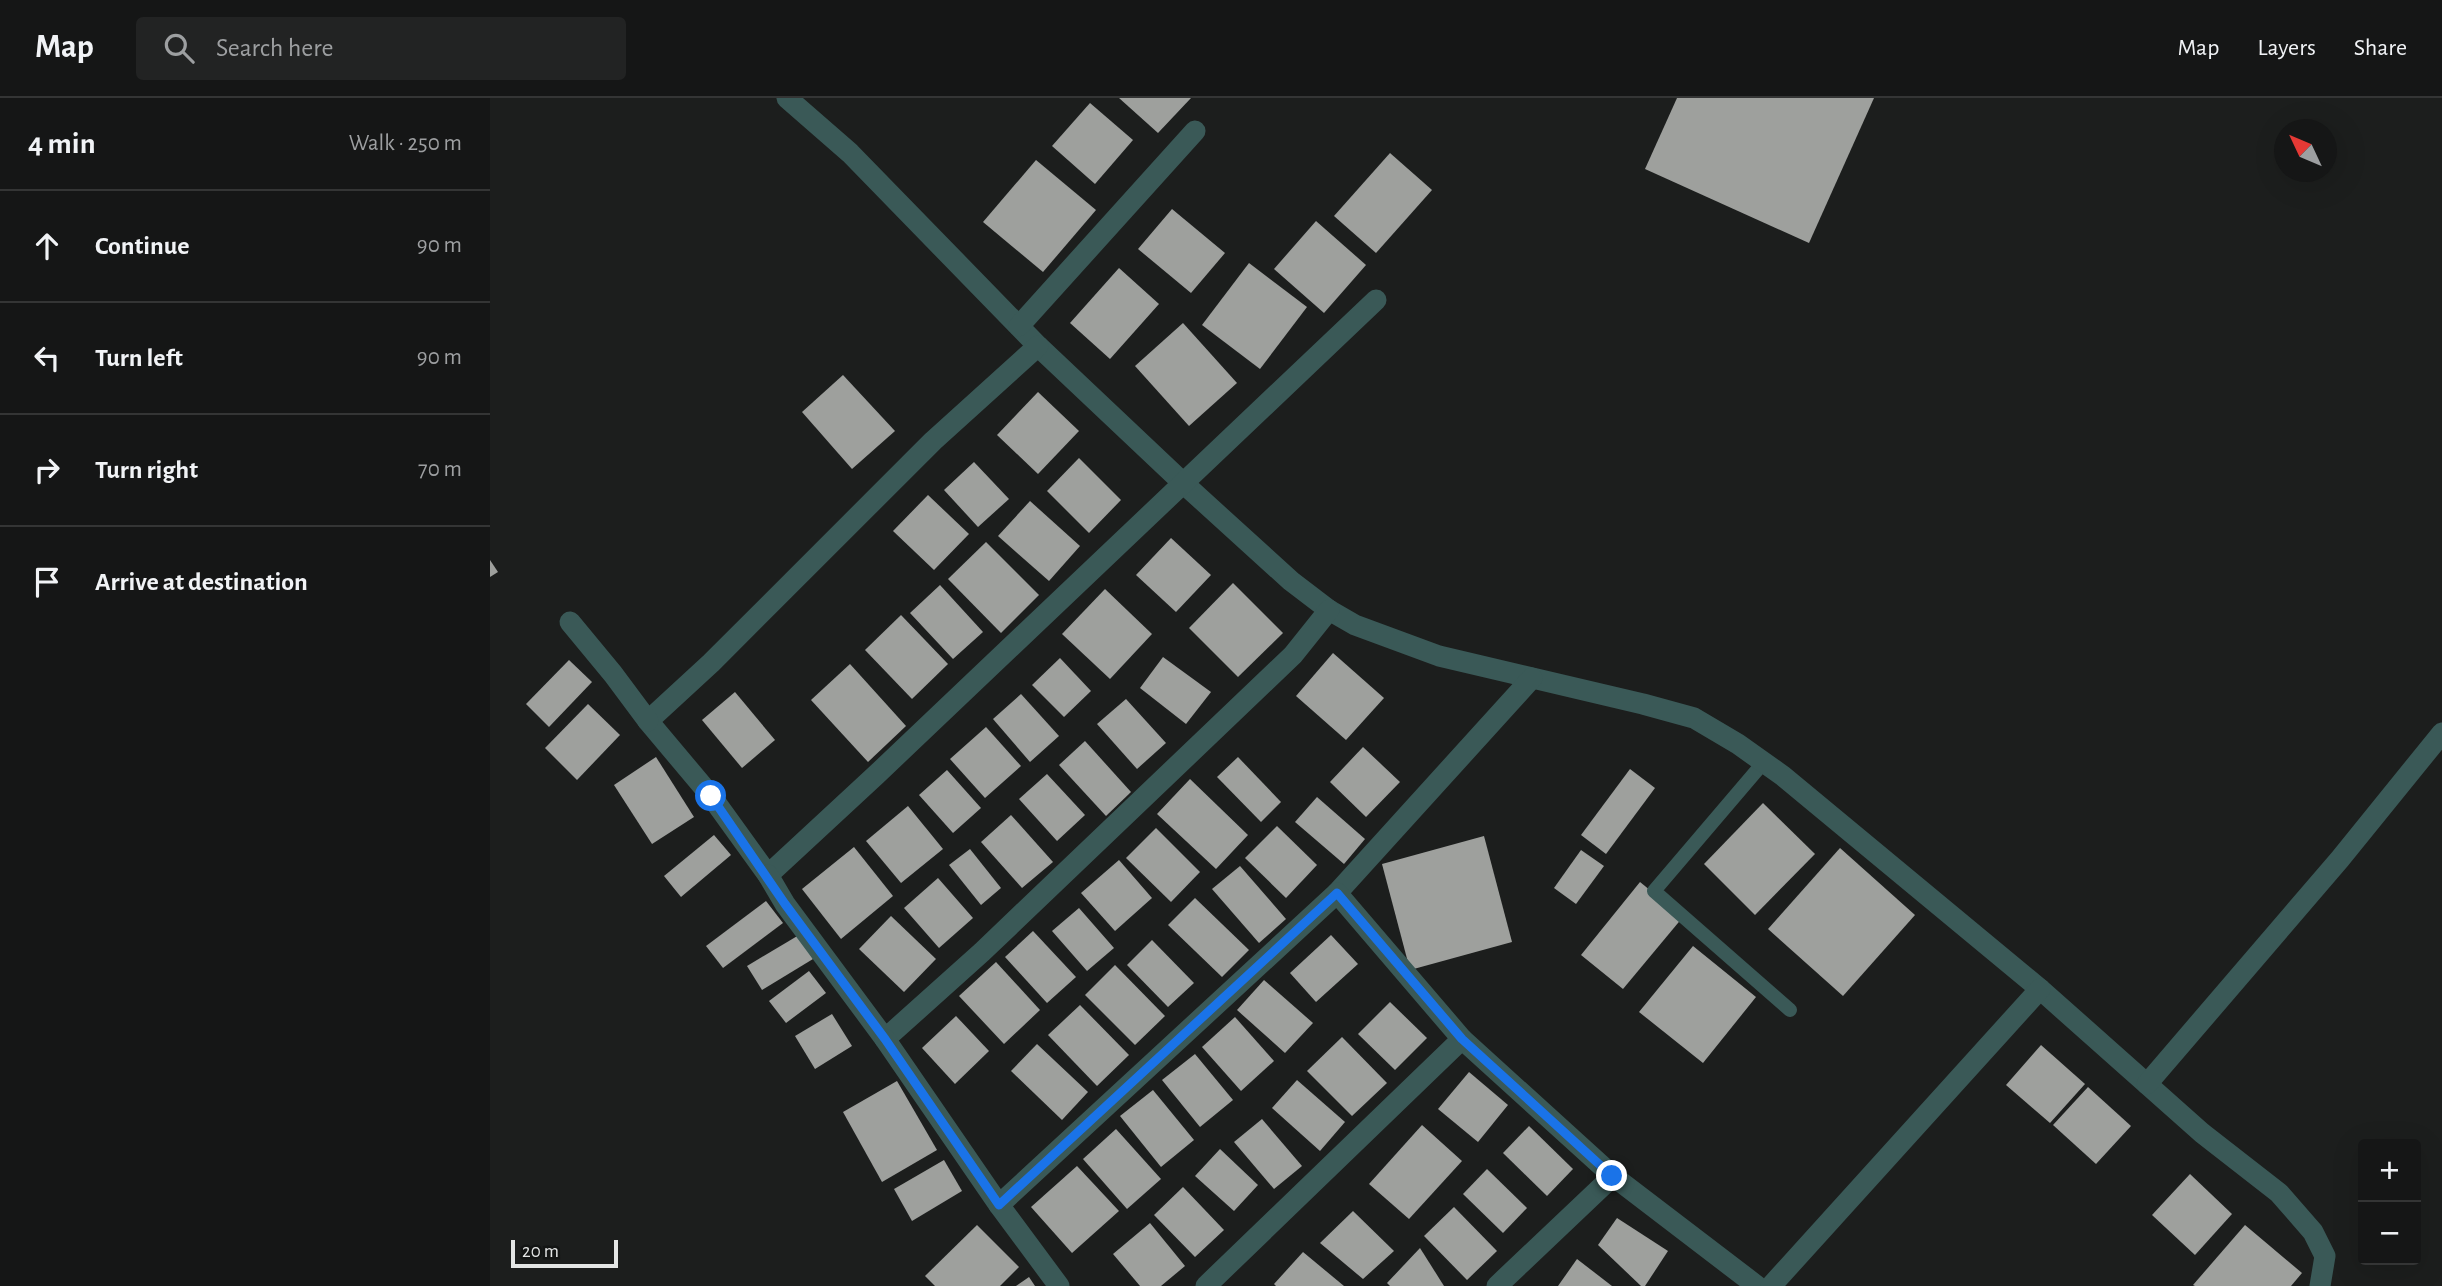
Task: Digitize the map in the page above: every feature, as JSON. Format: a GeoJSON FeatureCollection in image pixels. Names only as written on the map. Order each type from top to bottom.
{"type":"FeatureCollection","features":[{"type":"Feature","properties":{"kind":"street"},"geometry":{"type":"LineString","coordinates":[[787,98],[850,153],[1038,346],[1291,581],[1329,610],[1355,625],[1439,656],[1694,718],[1764,762],[2040,989],[2202,1133],[2293,1207],[2313,1232],[2325,1256],[2320,1286]]}},
{"type":"Feature","properties":{"kind":"street"},"geometry":{"type":"LineString","coordinates":[[1020,326],[1195,131]]}},
{"type":"Feature","properties":{"kind":"street"},"geometry":{"type":"LineString","coordinates":[[768,875],[1376,300]]}},
{"type":"Feature","properties":{"kind":"street"},"geometry":{"type":"LineString","coordinates":[[648,721],[720,654],[933,441],[1038,346]]}},
{"type":"Feature","properties":{"kind":"street"},"geometry":{"type":"LineString","coordinates":[[885,1039],[982,952],[1293,655],[1329,610]]}},
{"type":"Feature","properties":{"kind":"street"},"geometry":{"type":"LineString","coordinates":[[570,622],[711,796],[768,875],[785,904],[885,1039],[999,1205],[1059,1286]]}},
{"type":"Feature","properties":{"kind":"street"},"geometry":{"type":"LineString","coordinates":[[999,1205],[1337,893],[1532,678]]}},
{"type":"Feature","properties":{"kind":"street"},"geometry":{"type":"LineString","coordinates":[[2147,1084],[2340,859],[2442,733]]}},
{"type":"Feature","properties":{"kind":"street"},"geometry":{"type":"LineString","coordinates":[[1337,893],[1462,1039],[1612,1176],[1757,1286]]}},
{"type":"Feature","properties":{"kind":"street"},"geometry":{"type":"LineString","coordinates":[[1771,1286],[2040,989]]}},
{"type":"Feature","properties":{"kind":"street"},"geometry":{"type":"LineString","coordinates":[[1206,1286],[1462,1039]]}},
{"type":"Feature","properties":{"kind":"street"},"geometry":{"type":"LineString","coordinates":[[1497,1286],[1612,1176]]}},
{"type":"Feature","properties":{"kind":"lane"},"geometry":{"type":"LineString","coordinates":[[1764,762],[1654,891],[1790,1010]]}},
{"type":"Feature","properties":{"kind":"building"},"geometry":{"type":"Polygon","coordinates":[[[1119,98],[1191,98],[1158,133],[1119,98]]]}},
{"type":"Feature","properties":{"kind":"building"},"geometry":{"type":"Polygon","coordinates":[[[1677,98],[1874,98],[1809,243],[1645,169],[1677,98]]]}},
{"type":"Feature","properties":{"kind":"building"},"geometry":{"type":"Polygon","coordinates":[[[1090,103],[1133,140],[1095,184],[1052,146],[1090,103]]]}},
{"type":"Feature","properties":{"kind":"building"},"geometry":{"type":"Polygon","coordinates":[[[1390,153],[1432,190],[1376,253],[1334,216],[1390,153]]]}},
{"type":"Feature","properties":{"kind":"building"},"geometry":{"type":"Polygon","coordinates":[[[1036,160],[1096,210],[1043,272],[983,222],[1036,160]]]}},
{"type":"Feature","properties":{"kind":"building"},"geometry":{"type":"Polygon","coordinates":[[[1172,209],[1225,253],[1191,293],[1138,249],[1172,209]]]}},
{"type":"Feature","properties":{"kind":"building"},"geometry":{"type":"Polygon","coordinates":[[[1316,221],[1366,265],[1324,313],[1274,269],[1316,221]]]}},
{"type":"Feature","properties":{"kind":"building"},"geometry":{"type":"Polygon","coordinates":[[[1249,263],[1307,307],[1260,369],[1202,325],[1249,263]]]}},
{"type":"Feature","properties":{"kind":"building"},"geometry":{"type":"Polygon","coordinates":[[[1119,268],[1159,304],[1110,359],[1070,323],[1119,268]]]}},
{"type":"Feature","properties":{"kind":"building"},"geometry":{"type":"Polygon","coordinates":[[[1183,323],[1237,383],[1189,426],[1135,366],[1183,323]]]}},
{"type":"Feature","properties":{"kind":"building"},"geometry":{"type":"Polygon","coordinates":[[[843,375],[895,431],[852,469],[802,412],[843,375]]]}},
{"type":"Feature","properties":{"kind":"building"},"geometry":{"type":"Polygon","coordinates":[[[1038,392],[1079,431],[1038,474],[997,435],[1038,392]]]}},
{"type":"Feature","properties":{"kind":"building"},"geometry":{"type":"Polygon","coordinates":[[[1079,458],[1121,500],[1089,533],[1047,491],[1079,458]]]}},
{"type":"Feature","properties":{"kind":"building"},"geometry":{"type":"Polygon","coordinates":[[[974,462],[1009,499],[978,527],[944,490],[974,462]]]}},
{"type":"Feature","properties":{"kind":"building"},"geometry":{"type":"Polygon","coordinates":[[[928,495],[969,534],[934,570],[893,531],[928,495]]]}},
{"type":"Feature","properties":{"kind":"building"},"geometry":{"type":"Polygon","coordinates":[[[1030,501],[1080,546],[1049,581],[998,536],[1030,501]]]}},
{"type":"Feature","properties":{"kind":"building"},"geometry":{"type":"Polygon","coordinates":[[[1171,538],[1211,575],[1176,612],[1136,575],[1171,538]]]}},
{"type":"Feature","properties":{"kind":"building"},"geometry":{"type":"Polygon","coordinates":[[[986,542],[1039,595],[1001,633],[948,579],[986,542]]]}},
{"type":"Feature","properties":{"kind":"building"},"geometry":{"type":"Polygon","coordinates":[[[490,560],[498,572],[490,577],[490,560]]]}},
{"type":"Feature","properties":{"kind":"building"},"geometry":{"type":"Polygon","coordinates":[[[1233,583],[1283,633],[1238,677],[1189,628],[1233,583]]]}},
{"type":"Feature","properties":{"kind":"building"},"geometry":{"type":"Polygon","coordinates":[[[940,585],[983,632],[953,659],[910,613],[940,585]]]}},
{"type":"Feature","properties":{"kind":"building"},"geometry":{"type":"Polygon","coordinates":[[[1105,589],[1152,634],[1110,679],[1062,634],[1105,589]]]}},
{"type":"Feature","properties":{"kind":"building"},"geometry":{"type":"Polygon","coordinates":[[[901,615],[948,664],[912,699],[865,650],[901,615]]]}},
{"type":"Feature","properties":{"kind":"building"},"geometry":{"type":"Polygon","coordinates":[[[1333,653],[1384,698],[1346,740],[1296,696],[1333,653]]]}},
{"type":"Feature","properties":{"kind":"building"},"geometry":{"type":"Polygon","coordinates":[[[1163,657],[1211,692],[1186,724],[1140,688],[1163,657]]]}},
{"type":"Feature","properties":{"kind":"building"},"geometry":{"type":"Polygon","coordinates":[[[1060,658],[1091,691],[1064,717],[1032,685],[1060,658]]]}},
{"type":"Feature","properties":{"kind":"building"},"geometry":{"type":"Polygon","coordinates":[[[569,660],[592,682],[549,727],[526,704],[569,660]]]}},
{"type":"Feature","properties":{"kind":"building"},"geometry":{"type":"Polygon","coordinates":[[[850,664],[906,726],[868,762],[811,700],[850,664]]]}},
{"type":"Feature","properties":{"kind":"building"},"geometry":{"type":"Polygon","coordinates":[[[735,692],[775,740],[742,768],[702,720],[735,692]]]}},
{"type":"Feature","properties":{"kind":"building"},"geometry":{"type":"Polygon","coordinates":[[[1021,694],[1059,736],[1030,762],[993,719],[1021,694]]]}},
{"type":"Feature","properties":{"kind":"building"},"geometry":{"type":"Polygon","coordinates":[[[1126,699],[1166,743],[1137,769],[1097,724],[1126,699]]]}},
{"type":"Feature","properties":{"kind":"building"},"geometry":{"type":"Polygon","coordinates":[[[588,704],[620,735],[577,780],[545,748],[588,704]]]}},
{"type":"Feature","properties":{"kind":"building"},"geometry":{"type":"Polygon","coordinates":[[[986,727],[1021,766],[985,798],[950,759],[986,727]]]}},
{"type":"Feature","properties":{"kind":"building"},"geometry":{"type":"Polygon","coordinates":[[[1085,741],[1131,792],[1106,816],[1059,765],[1085,741]]]}},
{"type":"Feature","properties":{"kind":"building"},"geometry":{"type":"Polygon","coordinates":[[[1363,747],[1400,782],[1366,817],[1330,782],[1363,747]]]}},
{"type":"Feature","properties":{"kind":"building"},"geometry":{"type":"Polygon","coordinates":[[[656,757],[694,817],[652,844],[614,785],[656,757]]]}},
{"type":"Feature","properties":{"kind":"building"},"geometry":{"type":"Polygon","coordinates":[[[1238,757],[1281,802],[1261,822],[1217,777],[1238,757]]]}},
{"type":"Feature","properties":{"kind":"building"},"geometry":{"type":"Polygon","coordinates":[[[1630,769],[1655,788],[1606,854],[1581,835],[1630,769]]]}},
{"type":"Feature","properties":{"kind":"building"},"geometry":{"type":"Polygon","coordinates":[[[947,770],[981,808],[953,833],[919,795],[947,770]]]}},
{"type":"Feature","properties":{"kind":"building"},"geometry":{"type":"Polygon","coordinates":[[[1047,774],[1085,815],[1057,841],[1019,799],[1047,774]]]}},
{"type":"Feature","properties":{"kind":"building"},"geometry":{"type":"Polygon","coordinates":[[[1190,779],[1248,835],[1216,869],[1157,814],[1190,779]]]}},
{"type":"Feature","properties":{"kind":"building"},"geometry":{"type":"Polygon","coordinates":[[[1317,797],[1365,839],[1344,864],[1295,822],[1317,797]]]}},
{"type":"Feature","properties":{"kind":"building"},"geometry":{"type":"Polygon","coordinates":[[[1763,803],[1815,854],[1755,915],[1704,864],[1763,803]]]}},
{"type":"Feature","properties":{"kind":"building"},"geometry":{"type":"Polygon","coordinates":[[[908,806],[943,849],[901,883],[866,841],[908,806]]]}},
{"type":"Feature","properties":{"kind":"building"},"geometry":{"type":"Polygon","coordinates":[[[1011,815],[1053,862],[1022,888],[981,842],[1011,815]]]}},
{"type":"Feature","properties":{"kind":"building"},"geometry":{"type":"Polygon","coordinates":[[[1277,826],[1317,865],[1286,898],[1245,858],[1277,826]]]}},
{"type":"Feature","properties":{"kind":"building"},"geometry":{"type":"Polygon","coordinates":[[[1156,828],[1200,872],[1171,902],[1126,858],[1156,828]]]}},
{"type":"Feature","properties":{"kind":"building"},"geometry":{"type":"Polygon","coordinates":[[[714,835],[731,855],[681,897],[664,876],[714,835]]]}},
{"type":"Feature","properties":{"kind":"building"},"geometry":{"type":"Polygon","coordinates":[[[1484,836],[1512,942],[1410,970],[1382,864],[1484,836]]]}},
{"type":"Feature","properties":{"kind":"building"},"geometry":{"type":"Polygon","coordinates":[[[854,847],[893,896],[841,939],[802,889],[854,847]]]}},
{"type":"Feature","properties":{"kind":"building"},"geometry":{"type":"Polygon","coordinates":[[[1840,848],[1915,915],[1843,996],[1768,929],[1840,848]]]}},
{"type":"Feature","properties":{"kind":"building"},"geometry":{"type":"Polygon","coordinates":[[[970,849],[1001,888],[981,905],[949,865],[970,849]]]}},
{"type":"Feature","properties":{"kind":"building"},"geometry":{"type":"Polygon","coordinates":[[[1581,850],[1604,866],[1576,904],[1554,888],[1581,850]]]}},
{"type":"Feature","properties":{"kind":"building"},"geometry":{"type":"Polygon","coordinates":[[[1119,860],[1152,898],[1115,931],[1081,893],[1119,860]]]}},
{"type":"Feature","properties":{"kind":"building"},"geometry":{"type":"Polygon","coordinates":[[[1240,866],[1286,919],[1259,943],[1212,889],[1240,866]]]}},
{"type":"Feature","properties":{"kind":"building"},"geometry":{"type":"Polygon","coordinates":[[[938,878],[973,918],[939,948],[904,908],[938,878]]]}},
{"type":"Feature","properties":{"kind":"building"},"geometry":{"type":"Polygon","coordinates":[[[1640,882],[1683,917],[1623,989],[1581,955],[1640,882]]]}},
{"type":"Feature","properties":{"kind":"building"},"geometry":{"type":"Polygon","coordinates":[[[1195,898],[1249,950],[1222,977],[1168,925],[1195,898]]]}},
{"type":"Feature","properties":{"kind":"building"},"geometry":{"type":"Polygon","coordinates":[[[766,901],[783,923],[723,968],[706,946],[766,901]]]}},
{"type":"Feature","properties":{"kind":"building"},"geometry":{"type":"Polygon","coordinates":[[[1079,908],[1114,948],[1087,971],[1052,931],[1079,908]]]}},
{"type":"Feature","properties":{"kind":"building"},"geometry":{"type":"Polygon","coordinates":[[[891,916],[936,959],[904,992],[859,949],[891,916]]]}},
{"type":"Feature","properties":{"kind":"building"},"geometry":{"type":"Polygon","coordinates":[[[1033,931],[1076,977],[1047,1003],[1005,957],[1033,931]]]}},
{"type":"Feature","properties":{"kind":"building"},"geometry":{"type":"Polygon","coordinates":[[[799,935],[813,959],[762,990],[747,966],[799,935]]]}},
{"type":"Feature","properties":{"kind":"building"},"geometry":{"type":"Polygon","coordinates":[[[1331,935],[1358,964],[1316,1002],[1290,973],[1331,935]]]}},
{"type":"Feature","properties":{"kind":"building"},"geometry":{"type":"Polygon","coordinates":[[[1152,940],[1194,983],[1168,1007],[1127,965],[1152,940]]]}},
{"type":"Feature","properties":{"kind":"building"},"geometry":{"type":"Polygon","coordinates":[[[1693,946],[1756,997],[1703,1063],[1639,1012],[1693,946]]]}},
{"type":"Feature","properties":{"kind":"building"},"geometry":{"type":"Polygon","coordinates":[[[996,962],[1040,1010],[1004,1044],[959,996],[996,962]]]}},
{"type":"Feature","properties":{"kind":"building"},"geometry":{"type":"Polygon","coordinates":[[[1115,965],[1165,1016],[1135,1045],[1085,995],[1115,965]]]}},
{"type":"Feature","properties":{"kind":"building"},"geometry":{"type":"Polygon","coordinates":[[[809,971],[826,993],[786,1023],[769,1001],[809,971]]]}},
{"type":"Feature","properties":{"kind":"building"},"geometry":{"type":"Polygon","coordinates":[[[1264,980],[1313,1023],[1285,1053],[1237,1010],[1264,980]]]}},
{"type":"Feature","properties":{"kind":"building"},"geometry":{"type":"Polygon","coordinates":[[[1390,1002],[1427,1038],[1395,1070],[1358,1034],[1390,1002]]]}},
{"type":"Feature","properties":{"kind":"building"},"geometry":{"type":"Polygon","coordinates":[[[1080,1005],[1129,1055],[1097,1086],[1048,1035],[1080,1005]]]}},
{"type":"Feature","properties":{"kind":"building"},"geometry":{"type":"Polygon","coordinates":[[[832,1014],[852,1046],[815,1069],[795,1036],[832,1014]]]}},
{"type":"Feature","properties":{"kind":"building"},"geometry":{"type":"Polygon","coordinates":[[[956,1016],[989,1051],[955,1084],[922,1048],[956,1016]]]}},
{"type":"Feature","properties":{"kind":"building"},"geometry":{"type":"Polygon","coordinates":[[[1235,1017],[1274,1061],[1241,1091],[1202,1047],[1235,1017]]]}},
{"type":"Feature","properties":{"kind":"building"},"geometry":{"type":"Polygon","coordinates":[[[1342,1037],[1387,1083],[1352,1116],[1307,1071],[1342,1037]]]}},
{"type":"Feature","properties":{"kind":"building"},"geometry":{"type":"Polygon","coordinates":[[[1037,1044],[1088,1092],[1062,1120],[1011,1071],[1037,1044]]]}},
{"type":"Feature","properties":{"kind":"building"},"geometry":{"type":"Polygon","coordinates":[[[2041,1045],[2085,1084],[2050,1123],[2006,1085],[2041,1045]]]}},
{"type":"Feature","properties":{"kind":"building"},"geometry":{"type":"Polygon","coordinates":[[[1195,1054],[1233,1100],[1200,1127],[1162,1080],[1195,1054]]]}},
{"type":"Feature","properties":{"kind":"building"},"geometry":{"type":"Polygon","coordinates":[[[1469,1072],[1508,1105],[1478,1142],[1438,1109],[1469,1072]]]}},
{"type":"Feature","properties":{"kind":"building"},"geometry":{"type":"Polygon","coordinates":[[[1297,1080],[1345,1122],[1320,1151],[1272,1108],[1297,1080]]]}},
{"type":"Feature","properties":{"kind":"building"},"geometry":{"type":"Polygon","coordinates":[[[897,1081],[937,1150],[882,1182],[843,1112],[897,1081]]]}},
{"type":"Feature","properties":{"kind":"building"},"geometry":{"type":"Polygon","coordinates":[[[2088,1087],[2131,1126],[2096,1164],[2053,1125],[2088,1087]]]}},
{"type":"Feature","properties":{"kind":"building"},"geometry":{"type":"Polygon","coordinates":[[[1153,1090],[1194,1140],[1161,1167],[1120,1116],[1153,1090]]]}},
{"type":"Feature","properties":{"kind":"building"},"geometry":{"type":"Polygon","coordinates":[[[1262,1119],[1302,1166],[1274,1189],[1234,1142],[1262,1119]]]}},
{"type":"Feature","properties":{"kind":"building"},"geometry":{"type":"Polygon","coordinates":[[[1422,1125],[1462,1161],[1409,1219],[1369,1184],[1422,1125]]]}},
{"type":"Feature","properties":{"kind":"building"},"geometry":{"type":"Polygon","coordinates":[[[1529,1126],[1573,1169],[1547,1196],[1503,1153],[1529,1126]]]}},
{"type":"Feature","properties":{"kind":"building"},"geometry":{"type":"Polygon","coordinates":[[[1116,1129],[1161,1179],[1127,1209],[1083,1159],[1116,1129]]]}},
{"type":"Feature","properties":{"kind":"building"},"geometry":{"type":"Polygon","coordinates":[[[1220,1149],[1258,1185],[1234,1211],[1195,1176],[1220,1149]]]}},
{"type":"Feature","properties":{"kind":"building"},"geometry":{"type":"Polygon","coordinates":[[[944,1160],[962,1191],[912,1221],[894,1189],[944,1160]]]}},
{"type":"Feature","properties":{"kind":"building"},"geometry":{"type":"Polygon","coordinates":[[[1077,1166],[1119,1211],[1072,1253],[1031,1207],[1077,1166]]]}},
{"type":"Feature","properties":{"kind":"building"},"geometry":{"type":"Polygon","coordinates":[[[1487,1169],[1527,1208],[1503,1233],[1463,1194],[1487,1169]]]}},
{"type":"Feature","properties":{"kind":"building"},"geometry":{"type":"Polygon","coordinates":[[[2190,1174],[2232,1214],[2195,1255],[2152,1215],[2190,1174]]]}},
{"type":"Feature","properties":{"kind":"building"},"geometry":{"type":"Polygon","coordinates":[[[1183,1187],[1224,1230],[1195,1257],[1154,1215],[1183,1187]]]}},
{"type":"Feature","properties":{"kind":"building"},"geometry":{"type":"Polygon","coordinates":[[[1454,1207],[1497,1251],[1467,1280],[1424,1236],[1454,1207]]]}},
{"type":"Feature","properties":{"kind":"building"},"geometry":{"type":"Polygon","coordinates":[[[1353,1211],[1394,1251],[1363,1279],[1320,1243],[1353,1211]]]}},
{"type":"Feature","properties":{"kind":"building"},"geometry":{"type":"Polygon","coordinates":[[[1617,1218],[1668,1251],[1645,1286],[1641,1286],[1598,1245],[1617,1218]]]}},
{"type":"Feature","properties":{"kind":"building"},"geometry":{"type":"Polygon","coordinates":[[[1150,1223],[1185,1266],[1161,1286],[1140,1286],[1113,1254],[1150,1223]]]}},
{"type":"Feature","properties":{"kind":"building"},"geometry":{"type":"Polygon","coordinates":[[[977,1225],[1019,1267],[1000,1286],[935,1286],[925,1276],[977,1225]]]}},
{"type":"Feature","properties":{"kind":"building"},"geometry":{"type":"Polygon","coordinates":[[[2245,1225],[2302,1273],[2291,1286],[2193,1285],[2245,1225]]]}},
{"type":"Feature","properties":{"kind":"building"},"geometry":{"type":"Polygon","coordinates":[[[1420,1248],[1444,1286],[1390,1286],[1387,1283],[1420,1248]]]}},
{"type":"Feature","properties":{"kind":"building"},"geometry":{"type":"Polygon","coordinates":[[[1303,1252],[1344,1286],[1276,1286],[1274,1284],[1303,1252]]]}},
{"type":"Feature","properties":{"kind":"building"},"geometry":{"type":"Polygon","coordinates":[[[1577,1259],[1612,1286],[1558,1286],[1577,1259]]]}},
{"type":"Feature","properties":{"kind":"building"},"geometry":{"type":"Polygon","coordinates":[[[1029,1277],[1035,1286],[1016,1286],[1029,1277]]]}},
{"type":"Feature","properties":{"kind":"route"},"geometry":{"type":"LineString","coordinates":[[711,796],[768,875],[785,904],[843,979],[999,1205],[1337,893],[1462,1039],[1612,1176]]}}]}
